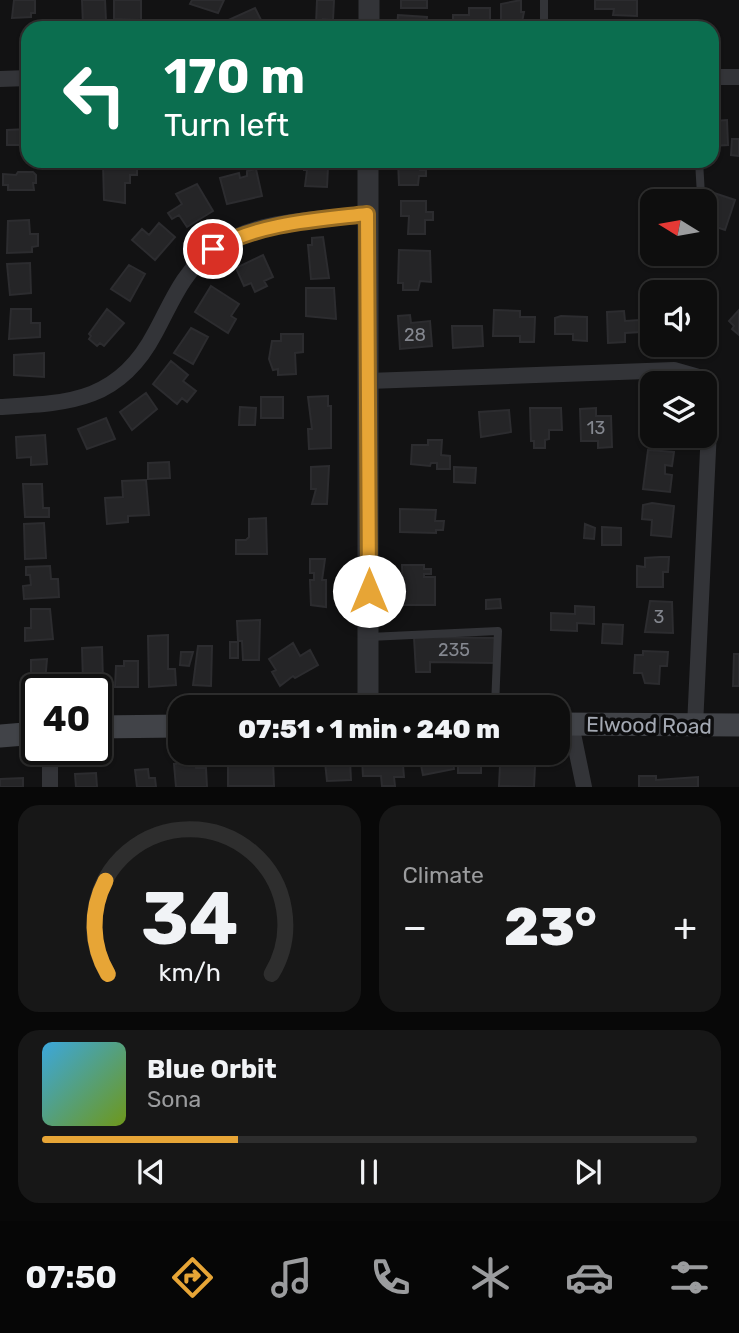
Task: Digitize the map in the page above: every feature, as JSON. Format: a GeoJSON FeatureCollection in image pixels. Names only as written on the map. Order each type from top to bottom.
{"type":"FeatureCollection","features":[{"type":"Feature","properties":{"kind":"main road","name":"Elwood Road"},"geometry":{"type":"LineString","coordinates":[[570,724],[739,725]]}},
{"type":"Feature","properties":{"kind":"main road"},"geometry":{"type":"LineString","coordinates":[[112,727],[168,726]]}},
{"type":"Feature","properties":{"kind":"main road"},"geometry":{"type":"LineString","coordinates":[[0,736],[21,734]]}},
{"type":"Feature","properties":{"kind":"street"},"geometry":{"type":"LineString","coordinates":[[369,0],[369,21]]}},
{"type":"Feature","properties":{"kind":"street"},"geometry":{"type":"LineString","coordinates":[[719,77],[739,77]]}},
{"type":"Feature","properties":{"kind":"street"},"geometry":{"type":"LineString","coordinates":[[0,79],[21,78]]}},
{"type":"Feature","properties":{"kind":"street"},"geometry":{"type":"LineString","coordinates":[[368,168],[368,695]]}},
{"type":"Feature","properties":{"kind":"street"},"geometry":{"type":"LineString","coordinates":[[0,407],[75,400],[101,391],[124,374],[141,355],[177,287],[192,267],[213,249],[235,237],[276,226],[367,214]]}},
{"type":"Feature","properties":{"kind":"street"},"geometry":{"type":"LineString","coordinates":[[368,381],[640,371]]}},
{"type":"Feature","properties":{"kind":"street"},"geometry":{"type":"LineString","coordinates":[[646,371],[678,371]]}},
{"type":"Feature","properties":{"kind":"street"},"geometry":{"type":"LineString","coordinates":[[695,726],[708,448]]}},
{"type":"Feature","properties":{"kind":"street"},"geometry":{"type":"LineString","coordinates":[[570,741],[584,787]]}},
{"type":"Feature","properties":{"kind":"street"},"geometry":{"type":"LineString","coordinates":[[50,765],[50,787]]}},
{"type":"Feature","properties":{"kind":"lane"},"geometry":{"type":"LineString","coordinates":[[544,0],[544,21]]}},
{"type":"Feature","properties":{"kind":"lane"},"geometry":{"type":"LineString","coordinates":[[699,168],[701,189]]}},
{"type":"Feature","properties":{"kind":"lane"},"geometry":{"type":"LineString","coordinates":[[369,637],[498,631],[495,695]]}},
{"type":"Feature","properties":{"kind":"building"},"geometry":{"type":"Polygon","coordinates":[[[14,0],[35,0],[35,13],[31,13],[31,17],[12,18],[14,0]]]}},
{"type":"Feature","properties":{"kind":"building"},"geometry":{"type":"Polygon","coordinates":[[[82,0],[105,0],[106,21],[83,21],[82,0]]]}},
{"type":"Feature","properties":{"kind":"building"},"geometry":{"type":"Polygon","coordinates":[[[114,0],[141,0],[141,20],[114,19],[114,0]]]}},
{"type":"Feature","properties":{"kind":"building"},"geometry":{"type":"Polygon","coordinates":[[[192,0],[224,0],[218,13],[190,4],[192,0]]]}},
{"type":"Feature","properties":{"kind":"building"},"geometry":{"type":"Polygon","coordinates":[[[317,0],[334,0],[333,20],[316,21],[317,0]]]}},
{"type":"Feature","properties":{"kind":"building"},"geometry":{"type":"Polygon","coordinates":[[[401,0],[427,0],[427,8],[401,8],[401,0]]]}},
{"type":"Feature","properties":{"kind":"building"},"geometry":{"type":"Polygon","coordinates":[[[521,0],[521,12],[524,12],[522,21],[501,21],[501,4],[521,0]]]}},
{"type":"Feature","properties":{"kind":"building"},"geometry":{"type":"Polygon","coordinates":[[[595,0],[637,0],[637,16],[613,15],[614,9],[595,9],[595,0]]]}},
{"type":"Feature","properties":{"kind":"building"},"geometry":{"type":"Polygon","coordinates":[[[255,8],[262,21],[226,21],[255,8]]]}},
{"type":"Feature","properties":{"kind":"building"},"geometry":{"type":"Polygon","coordinates":[[[469,8],[490,8],[490,21],[453,21],[453,15],[469,15],[469,8]]]}},
{"type":"Feature","properties":{"kind":"building"},"geometry":{"type":"Polygon","coordinates":[[[398,15],[427,17],[427,21],[398,21],[398,15]]]}},
{"type":"Feature","properties":{"kind":"building"},"geometry":{"type":"Polygon","coordinates":[[[727,120],[728,145],[719,146],[719,121],[727,120]]]}},
{"type":"Feature","properties":{"kind":"building"},"geometry":{"type":"Polygon","coordinates":[[[21,129],[21,145],[7,145],[7,130],[21,129]]]}},
{"type":"Feature","properties":{"kind":"building"},"geometry":{"type":"Polygon","coordinates":[[[732,139],[739,139],[739,156],[731,155],[732,139]]]}},
{"type":"Feature","properties":{"kind":"building"},"geometry":{"type":"Polygon","coordinates":[[[103,168],[137,168],[137,175],[130,175],[130,183],[125,183],[125,203],[104,200],[103,168]]]}},
{"type":"Feature","properties":{"kind":"building"},"geometry":{"type":"Polygon","coordinates":[[[328,168],[327,187],[305,186],[307,170],[304,170],[328,168]]]}},
{"type":"Feature","properties":{"kind":"building"},"geometry":{"type":"Polygon","coordinates":[[[398,168],[426,170],[426,176],[419,176],[418,185],[399,185],[398,168]]]}},
{"type":"Feature","properties":{"kind":"building"},"geometry":{"type":"Polygon","coordinates":[[[256,169],[262,196],[227,204],[220,178],[239,173],[240,178],[247,176],[247,171],[256,169]]]}},
{"type":"Feature","properties":{"kind":"building"},"geometry":{"type":"Polygon","coordinates":[[[18,172],[33,172],[36,175],[34,190],[8,190],[8,185],[3,185],[3,174],[16,175],[18,172]]]}},
{"type":"Feature","properties":{"kind":"building"},"geometry":{"type":"Polygon","coordinates":[[[197,184],[213,211],[187,227],[179,215],[172,219],[168,213],[182,204],[176,194],[197,184]]]}},
{"type":"Feature","properties":{"kind":"building"},"geometry":{"type":"Polygon","coordinates":[[[718,194],[735,200],[725,230],[718,228],[718,194]]]}},
{"type":"Feature","properties":{"kind":"building"},"geometry":{"type":"Polygon","coordinates":[[[401,201],[426,201],[426,212],[433,212],[433,220],[425,220],[425,234],[408,234],[409,216],[401,216],[401,201]]]}},
{"type":"Feature","properties":{"kind":"building"},"geometry":{"type":"Polygon","coordinates":[[[29,220],[30,234],[38,234],[38,246],[32,247],[32,252],[7,253],[8,221],[29,220]]]}},
{"type":"Feature","properties":{"kind":"building"},"geometry":{"type":"Polygon","coordinates":[[[159,223],[175,237],[155,260],[132,240],[142,229],[149,235],[159,223]]]}},
{"type":"Feature","properties":{"kind":"building"},"geometry":{"type":"Polygon","coordinates":[[[323,237],[329,278],[311,279],[308,245],[312,245],[312,238],[323,237]]]}},
{"type":"Feature","properties":{"kind":"building"},"geometry":{"type":"Polygon","coordinates":[[[399,250],[430,251],[431,282],[420,281],[418,290],[403,290],[403,283],[398,283],[399,250]]]}},
{"type":"Feature","properties":{"kind":"building"},"geometry":{"type":"Polygon","coordinates":[[[263,255],[273,277],[264,281],[267,286],[255,292],[251,283],[244,286],[236,268],[263,255]]]}},
{"type":"Feature","properties":{"kind":"building"},"geometry":{"type":"Polygon","coordinates":[[[30,263],[31,293],[10,295],[7,264],[30,263]]]}},
{"type":"Feature","properties":{"kind":"building"},"geometry":{"type":"Polygon","coordinates":[[[129,265],[145,274],[130,301],[111,289],[129,265]]]}},
{"type":"Feature","properties":{"kind":"building"},"geometry":{"type":"Polygon","coordinates":[[[211,286],[239,304],[231,316],[236,319],[228,333],[195,312],[211,286]]]}},
{"type":"Feature","properties":{"kind":"building"},"geometry":{"type":"Polygon","coordinates":[[[306,288],[334,288],[336,319],[306,316],[306,288]]]}},
{"type":"Feature","properties":{"kind":"building"},"geometry":{"type":"Polygon","coordinates":[[[11,309],[31,309],[31,323],[40,323],[40,337],[9,339],[11,309]]]}},
{"type":"Feature","properties":{"kind":"building"},"geometry":{"type":"Polygon","coordinates":[[[107,309],[124,323],[104,346],[100,343],[97,346],[89,339],[89,334],[107,309]]]}},
{"type":"Feature","properties":{"kind":"building"},"geometry":{"type":"Polygon","coordinates":[[[494,310],[520,311],[520,317],[535,317],[534,342],[520,342],[520,336],[493,336],[494,310]]]}},
{"type":"Feature","properties":{"kind":"building"},"geometry":{"type":"Polygon","coordinates":[[[739,310],[739,335],[732,329],[734,326],[729,321],[739,310]]]}},
{"type":"Feature","properties":{"kind":"building"},"geometry":{"type":"Polygon","coordinates":[[[624,311],[625,321],[640,320],[640,332],[625,333],[625,342],[608,343],[607,312],[624,311]]]}},
{"type":"Feature","properties":{"kind":"building"},"geometry":{"type":"Polygon","coordinates":[[[410,315],[411,323],[430,321],[432,346],[400,349],[398,316],[410,315]]]}},
{"type":"Feature","properties":{"kind":"building"},"geometry":{"type":"Polygon","coordinates":[[[587,317],[587,341],[573,340],[573,334],[555,334],[555,318],[587,317]]]}},
{"type":"Feature","properties":{"kind":"building"},"geometry":{"type":"Polygon","coordinates":[[[452,326],[482,326],[483,346],[453,348],[452,326]]]}},
{"type":"Feature","properties":{"kind":"building"},"geometry":{"type":"Polygon","coordinates":[[[191,328],[208,337],[193,364],[174,353],[191,328]]]}},
{"type":"Feature","properties":{"kind":"building"},"geometry":{"type":"Polygon","coordinates":[[[281,334],[303,334],[303,352],[295,353],[296,374],[278,375],[278,369],[273,370],[269,359],[272,341],[281,341],[281,334]]]}},
{"type":"Feature","properties":{"kind":"building"},"geometry":{"type":"Polygon","coordinates":[[[44,353],[44,377],[14,375],[14,355],[44,353]]]}},
{"type":"Feature","properties":{"kind":"building"},"geometry":{"type":"Polygon","coordinates":[[[171,361],[188,375],[183,381],[196,391],[187,402],[182,398],[177,404],[153,384],[171,361]]]}},
{"type":"Feature","properties":{"kind":"building"},"geometry":{"type":"Polygon","coordinates":[[[146,393],[157,409],[132,430],[120,412],[146,393]]]}},
{"type":"Feature","properties":{"kind":"building"},"geometry":{"type":"Polygon","coordinates":[[[328,396],[328,406],[331,406],[331,448],[309,449],[308,429],[312,429],[308,397],[328,396]]]}},
{"type":"Feature","properties":{"kind":"building"},"geometry":{"type":"Polygon","coordinates":[[[261,397],[283,397],[283,418],[261,418],[261,397]]]}},
{"type":"Feature","properties":{"kind":"building"},"geometry":{"type":"Polygon","coordinates":[[[240,407],[256,408],[255,425],[239,425],[240,407]]]}},
{"type":"Feature","properties":{"kind":"building"},"geometry":{"type":"Polygon","coordinates":[[[530,408],[561,408],[562,430],[549,430],[545,448],[534,448],[534,441],[531,441],[530,408]]]}},
{"type":"Feature","properties":{"kind":"building"},"geometry":{"type":"Polygon","coordinates":[[[596,408],[596,416],[611,416],[612,447],[598,448],[598,441],[581,441],[580,409],[596,408]]]}},
{"type":"Feature","properties":{"kind":"building"},"geometry":{"type":"Polygon","coordinates":[[[509,410],[511,432],[481,437],[479,412],[509,410]]]}},
{"type":"Feature","properties":{"kind":"building"},"geometry":{"type":"Polygon","coordinates":[[[106,418],[115,439],[87,449],[78,429],[106,418]]]}},
{"type":"Feature","properties":{"kind":"building"},"geometry":{"type":"Polygon","coordinates":[[[45,435],[47,464],[31,465],[31,457],[17,458],[16,437],[45,435]]]}},
{"type":"Feature","properties":{"kind":"building"},"geometry":{"type":"Polygon","coordinates":[[[428,440],[442,440],[441,455],[450,456],[450,469],[437,469],[437,463],[431,463],[430,466],[411,464],[412,445],[428,445],[428,440]]]}},
{"type":"Feature","properties":{"kind":"building"},"geometry":{"type":"Polygon","coordinates":[[[648,450],[674,452],[672,466],[665,465],[665,474],[672,475],[670,492],[643,489],[648,450]]]}},
{"type":"Feature","properties":{"kind":"building"},"geometry":{"type":"Polygon","coordinates":[[[169,462],[170,478],[148,479],[148,463],[169,462]]]}},
{"type":"Feature","properties":{"kind":"building"},"geometry":{"type":"Polygon","coordinates":[[[329,466],[327,504],[312,504],[316,489],[311,489],[311,467],[329,466]]]}},
{"type":"Feature","properties":{"kind":"building"},"geometry":{"type":"Polygon","coordinates":[[[454,467],[476,468],[475,483],[454,482],[454,467]]]}},
{"type":"Feature","properties":{"kind":"building"},"geometry":{"type":"Polygon","coordinates":[[[146,480],[149,515],[128,516],[128,522],[107,524],[105,498],[123,497],[122,481],[146,480]]]}},
{"type":"Feature","properties":{"kind":"building"},"geometry":{"type":"Polygon","coordinates":[[[23,484],[42,484],[43,508],[49,508],[49,517],[25,517],[23,484]]]}},
{"type":"Feature","properties":{"kind":"building"},"geometry":{"type":"Polygon","coordinates":[[[652,503],[674,506],[671,537],[651,535],[652,520],[642,519],[643,505],[652,503]]]}},
{"type":"Feature","properties":{"kind":"building"},"geometry":{"type":"Polygon","coordinates":[[[400,509],[436,510],[435,521],[444,521],[443,530],[436,530],[436,533],[400,532],[400,509]]]}},
{"type":"Feature","properties":{"kind":"building"},"geometry":{"type":"Polygon","coordinates":[[[266,518],[267,554],[236,554],[236,540],[246,540],[249,537],[249,519],[266,518]]]}},
{"type":"Feature","properties":{"kind":"building"},"geometry":{"type":"Polygon","coordinates":[[[44,523],[46,558],[25,559],[24,524],[44,523]]]}},
{"type":"Feature","properties":{"kind":"building"},"geometry":{"type":"Polygon","coordinates":[[[585,524],[595,528],[594,539],[584,538],[585,524]]]}},
{"type":"Feature","properties":{"kind":"building"},"geometry":{"type":"Polygon","coordinates":[[[602,527],[621,528],[621,545],[602,545],[602,527]]]}},
{"type":"Feature","properties":{"kind":"building"},"geometry":{"type":"Polygon","coordinates":[[[669,557],[668,572],[663,572],[663,587],[637,587],[637,566],[645,567],[645,558],[669,557]]]}},
{"type":"Feature","properties":{"kind":"building"},"geometry":{"type":"Polygon","coordinates":[[[310,559],[325,559],[322,580],[326,580],[326,607],[311,605],[310,580],[314,580],[314,573],[310,573],[310,559]]]}},
{"type":"Feature","properties":{"kind":"building"},"geometry":{"type":"Polygon","coordinates":[[[402,565],[424,565],[424,569],[431,569],[431,574],[424,574],[424,577],[435,577],[435,605],[403,605],[402,565]]]}},
{"type":"Feature","properties":{"kind":"building"},"geometry":{"type":"Polygon","coordinates":[[[50,566],[51,579],[58,579],[59,597],[24,599],[23,586],[31,585],[30,575],[26,575],[26,567],[50,566]]]}},
{"type":"Feature","properties":{"kind":"building"},"geometry":{"type":"Polygon","coordinates":[[[500,599],[501,608],[486,609],[486,600],[500,599]]]}},
{"type":"Feature","properties":{"kind":"building"},"geometry":{"type":"Polygon","coordinates":[[[650,601],[672,602],[673,633],[645,632],[650,601]]]}},
{"type":"Feature","properties":{"kind":"building"},"geometry":{"type":"Polygon","coordinates":[[[575,606],[594,607],[594,624],[577,623],[577,631],[551,630],[551,613],[575,614],[575,606]]]}},
{"type":"Feature","properties":{"kind":"building"},"geometry":{"type":"Polygon","coordinates":[[[31,609],[50,609],[53,639],[25,641],[25,628],[31,628],[31,609]]]}},
{"type":"Feature","properties":{"kind":"building"},"geometry":{"type":"Polygon","coordinates":[[[260,620],[259,660],[243,660],[237,621],[260,620]]]}},
{"type":"Feature","properties":{"kind":"building"},"geometry":{"type":"Polygon","coordinates":[[[603,624],[623,625],[622,644],[602,643],[603,624]]]}},
{"type":"Feature","properties":{"kind":"building"},"geometry":{"type":"Polygon","coordinates":[[[168,635],[168,669],[175,669],[176,685],[149,687],[148,636],[168,635]]]}},
{"type":"Feature","properties":{"kind":"building"},"geometry":{"type":"Polygon","coordinates":[[[414,637],[496,638],[495,663],[430,662],[430,672],[416,672],[414,637]]]}},
{"type":"Feature","properties":{"kind":"building"},"geometry":{"type":"Polygon","coordinates":[[[230,642],[238,642],[238,658],[230,658],[230,642]]]}},
{"type":"Feature","properties":{"kind":"building"},"geometry":{"type":"Polygon","coordinates":[[[293,643],[300,656],[310,650],[318,665],[295,678],[293,676],[280,686],[272,672],[276,670],[269,659],[293,643]]]}},
{"type":"Feature","properties":{"kind":"building"},"geometry":{"type":"Polygon","coordinates":[[[198,646],[212,646],[211,686],[193,685],[198,646]]]}},
{"type":"Feature","properties":{"kind":"building"},"geometry":{"type":"Polygon","coordinates":[[[102,647],[103,674],[83,674],[82,648],[102,647]]]}},
{"type":"Feature","properties":{"kind":"building"},"geometry":{"type":"Polygon","coordinates":[[[643,651],[668,652],[667,666],[660,666],[659,684],[645,683],[642,673],[634,673],[635,655],[643,655],[643,651]]]}},
{"type":"Feature","properties":{"kind":"building"},"geometry":{"type":"Polygon","coordinates":[[[181,652],[193,652],[189,666],[180,665],[181,652]]]}},
{"type":"Feature","properties":{"kind":"building"},"geometry":{"type":"Polygon","coordinates":[[[734,654],[739,654],[739,686],[733,686],[734,654]]]}},
{"type":"Feature","properties":{"kind":"building"},"geometry":{"type":"Polygon","coordinates":[[[47,659],[46,674],[31,674],[31,660],[47,659]]]}},
{"type":"Feature","properties":{"kind":"building"},"geometry":{"type":"Polygon","coordinates":[[[124,661],[138,661],[138,687],[115,687],[116,666],[124,666],[124,661]]]}},
{"type":"Feature","properties":{"kind":"building"},"geometry":{"type":"Polygon","coordinates":[[[174,765],[206,768],[207,787],[176,787],[174,765]]]}},
{"type":"Feature","properties":{"kind":"building"},"geometry":{"type":"Polygon","coordinates":[[[228,765],[273,765],[274,786],[228,786],[228,765]]]}},
{"type":"Feature","properties":{"kind":"building"},"geometry":{"type":"Polygon","coordinates":[[[325,765],[350,765],[351,780],[327,781],[325,765]]]}},
{"type":"Feature","properties":{"kind":"building"},"geometry":{"type":"Polygon","coordinates":[[[362,765],[403,765],[404,777],[394,777],[395,786],[382,786],[381,776],[363,776],[362,765]]]}},
{"type":"Feature","properties":{"kind":"building"},"geometry":{"type":"Polygon","coordinates":[[[421,765],[453,765],[454,769],[423,775],[421,765]]]}},
{"type":"Feature","properties":{"kind":"building"},"geometry":{"type":"Polygon","coordinates":[[[458,765],[481,765],[481,773],[458,773],[458,765]]]}},
{"type":"Feature","properties":{"kind":"building"},"geometry":{"type":"Polygon","coordinates":[[[500,765],[535,766],[534,787],[499,786],[500,765]]]}},
{"type":"Feature","properties":{"kind":"building"},"geometry":{"type":"Polygon","coordinates":[[[148,769],[149,778],[155,778],[156,787],[137,787],[135,770],[148,769]]]}},
{"type":"Feature","properties":{"kind":"building"},"geometry":{"type":"Polygon","coordinates":[[[96,773],[97,787],[76,787],[75,774],[96,773]]]}},
{"type":"Feature","properties":{"kind":"building"},"geometry":{"type":"Polygon","coordinates":[[[639,776],[656,776],[656,780],[698,777],[698,787],[639,787],[639,776]]]}},
{"type":"Feature","properties":{"kind":"building"},"geometry":{"type":"Polygon","coordinates":[[[23,778],[23,787],[0,787],[0,779],[23,778]]]}},
{"type":"Feature","properties":{"kind":"route"},"geometry":{"type":"LineString","coordinates":[[213,249],[235,237],[265,228],[367,214],[369,591]]}}]}
